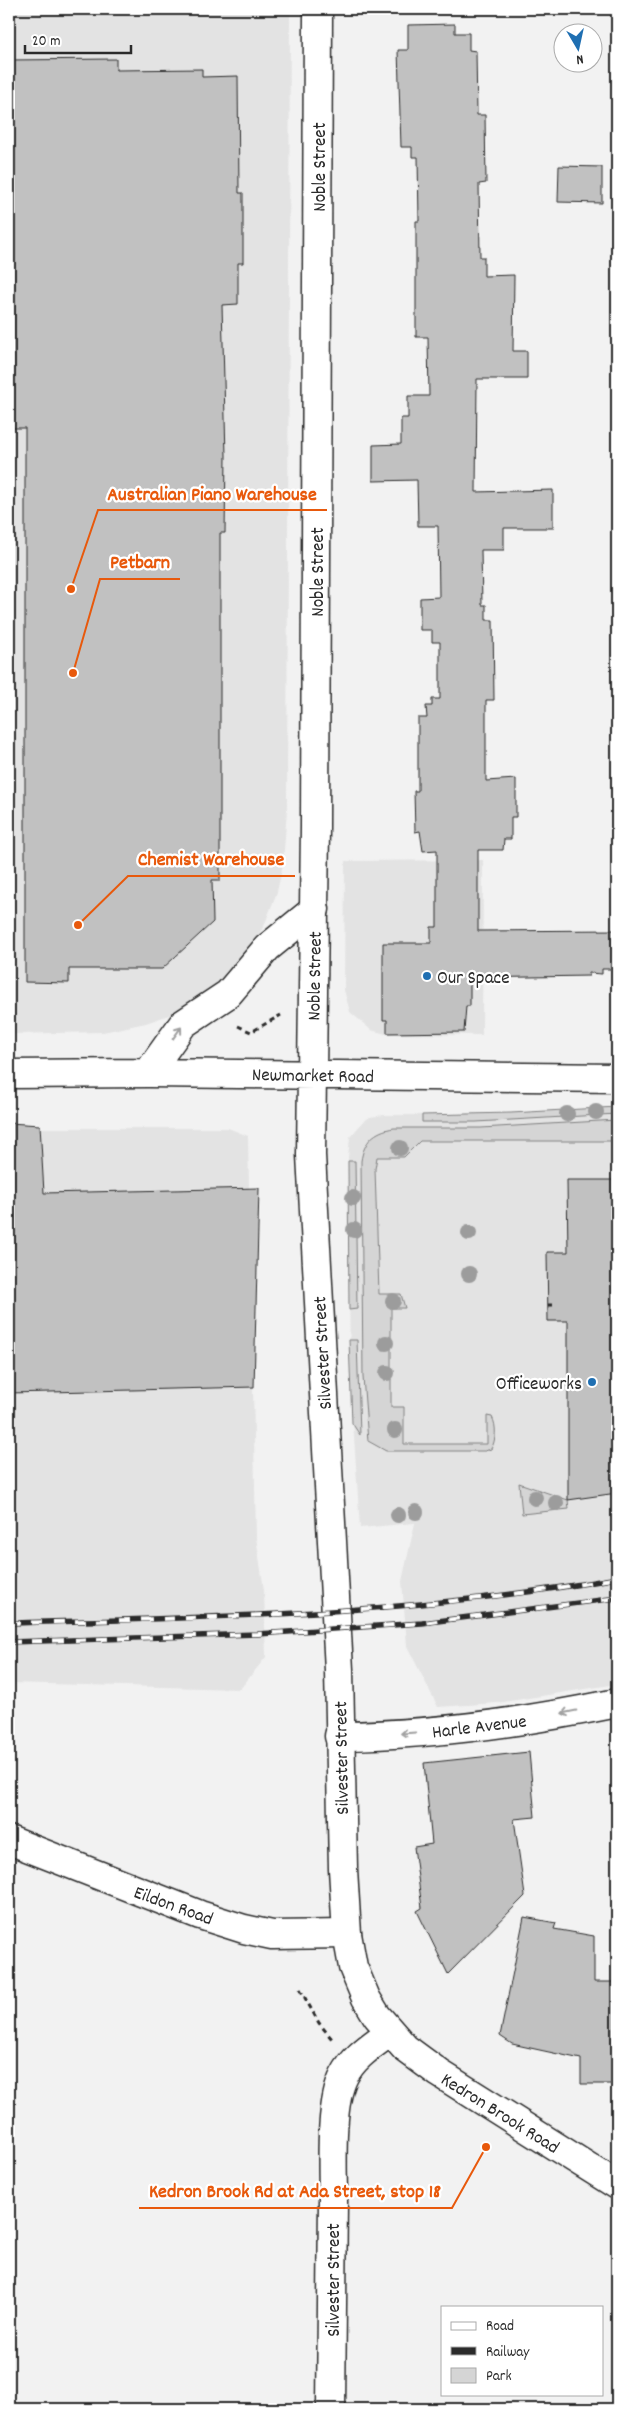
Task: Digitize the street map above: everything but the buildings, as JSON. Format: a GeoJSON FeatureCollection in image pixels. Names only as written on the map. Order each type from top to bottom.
{"type":"FeatureCollection","features":[{"type":"Feature","properties":{"kind":"main road","name":"Noble Street"},"geometry":{"type":"LineString","coordinates":[[312,1074],[318,9]]}},
{"type":"Feature","properties":{"kind":"main road"},"geometry":{"type":"LineString","coordinates":[[148,1073],[183,1024],[204,1012],[228,994],[267,948],[314,909]]}},
{"type":"Feature","properties":{"kind":"main road","name":"Newmarket Road"},"geometry":{"type":"LineString","coordinates":[[9,1074],[312,1074],[617,1078]]}},
{"type":"Feature","properties":{"kind":"main road","name":"Silvester Street"},"geometry":{"type":"LineString","coordinates":[[312,1074],[311,1155],[334,1576],[346,1934],[358,1981],[377,2016],[390,2032],[354,2061],[343,2077],[337,2100],[333,2178],[331,2409]]}},
{"type":"Feature","properties":{"kind":"main road","name":"Harle Avenue"},"geometry":{"type":"LineString","coordinates":[[340,1736],[489,1726],[617,1703]]}},
{"type":"Feature","properties":{"kind":"main road","name":"Eildon Road"},"geometry":{"type":"LineString","coordinates":[[9,1840],[200,1915],[244,1929],[272,1935],[346,1934]]}},
{"type":"Feature","properties":{"kind":"main road","name":"Kedron Brook Road"},"geometry":{"type":"LineString","coordinates":[[390,2032],[405,2048],[439,2073],[617,2185]]}},
{"type":"Feature","properties":{"kind":"path"},"geometry":{"type":"LineString","coordinates":[[230,1022],[251,1032],[282,1015]]}},
{"type":"Feature","properties":{"kind":"path"},"geometry":{"type":"LineString","coordinates":[[548,1305],[557,1305]]}},
{"type":"Feature","properties":{"kind":"path"},"geometry":{"type":"LineString","coordinates":[[300,1990],[319,2023],[337,2045]]}},
{"type":"Feature","properties":{"kind":"shaded area"},"geometry":{"type":"Polygon","coordinates":[[[9,9],[290,9],[287,810],[283,864],[277,892],[264,926],[241,962],[213,990],[169,1015],[146,1023],[103,1032],[9,1034],[9,9]]]}},
{"type":"Feature","properties":{"kind":"shaded area"},"geometry":{"type":"Polygon","coordinates":[[[483,860],[482,1035],[386,1034],[371,1030],[350,1012],[344,990],[345,861],[483,860]]]}},
{"type":"Feature","properties":{"kind":"shaded area"},"geometry":{"type":"Polygon","coordinates":[[[617,1107],[617,1684],[497,1703],[438,1707],[407,1646],[402,1581],[415,1523],[360,1528],[350,1375],[348,1158],[350,1137],[370,1117],[384,1115],[481,1115],[617,1107]]]}},
{"type":"Feature","properties":{"kind":"shaded area"},"geometry":{"type":"Polygon","coordinates":[[[9,1128],[228,1128],[248,1136],[256,1537],[264,1590],[266,1657],[240,1689],[9,1683],[9,1128]]]}},
{"type":"Feature","properties":{"kind":"green space"},"geometry":{"type":"Polygon","coordinates":[[[617,1107],[617,1114],[476,1122],[422,1122],[422,1115],[511,1113],[617,1107]]]}},
{"type":"Feature","properties":{"kind":"green space"},"geometry":{"type":"Polygon","coordinates":[[[617,1120],[617,1141],[420,1141],[404,1157],[377,1157],[375,1169],[379,1294],[401,1294],[405,1308],[391,1308],[391,1407],[404,1407],[404,1444],[487,1444],[487,1416],[492,1417],[495,1433],[491,1449],[485,1451],[386,1451],[368,1441],[363,1377],[361,1161],[367,1143],[376,1134],[394,1128],[481,1128],[617,1120]]]}},
{"type":"Feature","properties":{"kind":"green space"},"geometry":{"type":"Polygon","coordinates":[[[348,1161],[355,1161],[357,1309],[349,1310],[348,1161]]]}},
{"type":"Feature","properties":{"kind":"green space"},"geometry":{"type":"Polygon","coordinates":[[[349,1340],[357,1340],[360,1435],[352,1423],[349,1340]]]}},
{"type":"Feature","properties":{"kind":"green space"},"geometry":{"type":"Polygon","coordinates":[[[519,1483],[568,1500],[569,1509],[522,1514],[519,1483]]]}},
{"type":"Feature","properties":{"kind":"railway"},"geometry":{"type":"LineString","coordinates":[[9,1623],[238,1616],[390,1607],[466,1600],[617,1578]]}},
{"type":"Feature","properties":{"kind":"railway"},"geometry":{"type":"LineString","coordinates":[[9,1642],[258,1634],[422,1623],[617,1598]]}},
{"type":"Feature","properties":{"kind":"place","name":"Australian Piano Warehouse"},"geometry":{"type":"Point","coordinates":[71,589]}},
{"type":"Feature","properties":{"kind":"place","name":"Petbarn"},"geometry":{"type":"Point","coordinates":[73,673]}},
{"type":"Feature","properties":{"kind":"place","name":"Chemist Warehouse"},"geometry":{"type":"Point","coordinates":[78,925]}},
{"type":"Feature","properties":{"kind":"place","name":"Our Space"},"geometry":{"type":"Point","coordinates":[427,976]}},
{"type":"Feature","properties":{"kind":"place","name":"Officeworks"},"geometry":{"type":"Point","coordinates":[592,1382]}},
{"type":"Feature","properties":{"kind":"place","name":"Kedron Brook Rd at Ada Street, stop 18"},"geometry":{"type":"Point","coordinates":[486,2147]}}]}
